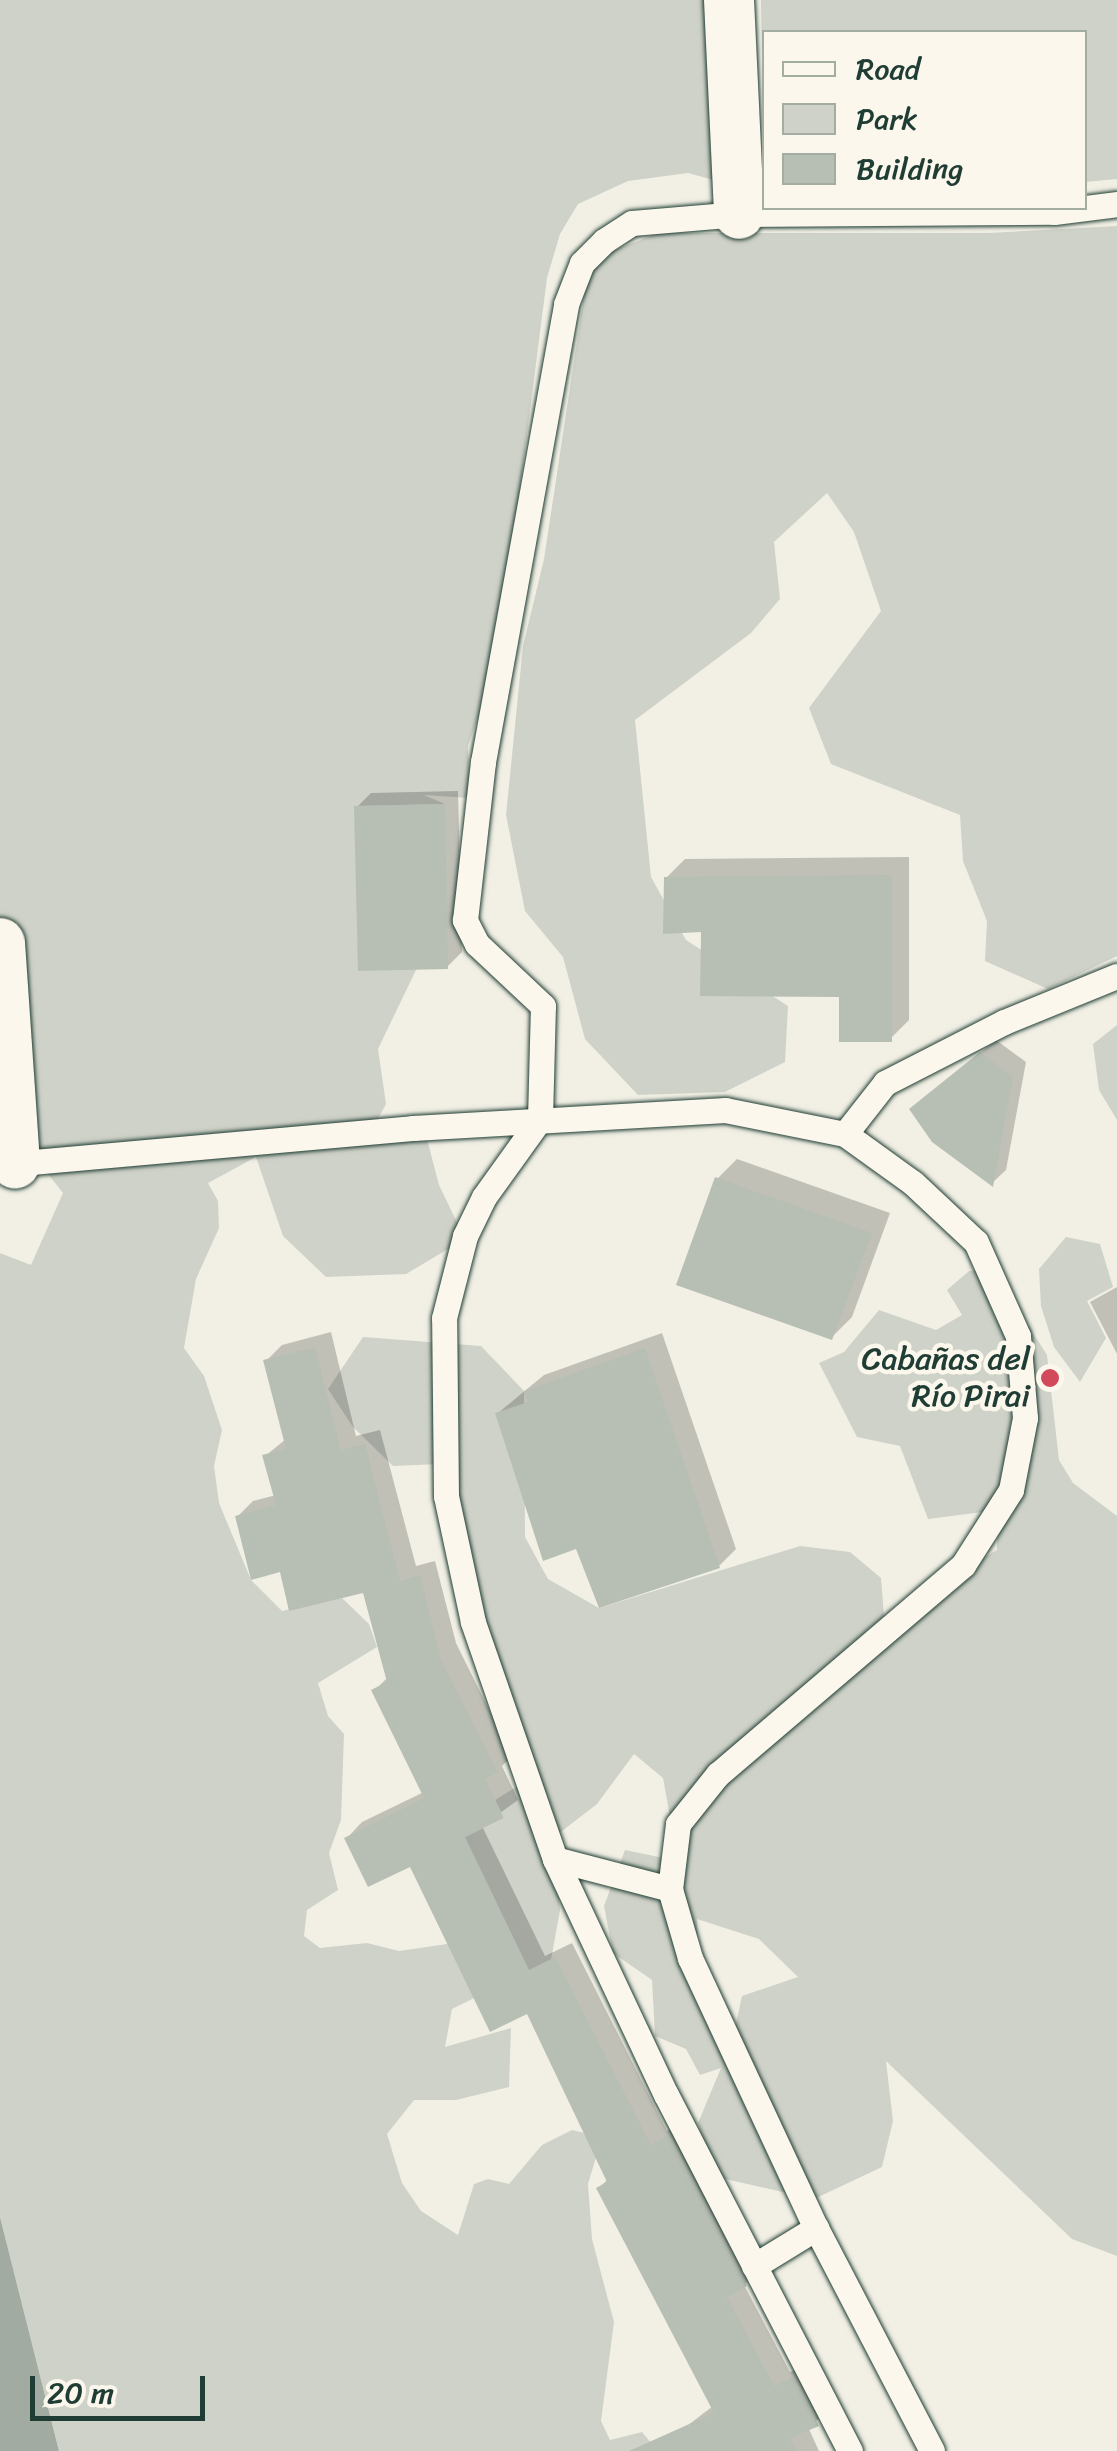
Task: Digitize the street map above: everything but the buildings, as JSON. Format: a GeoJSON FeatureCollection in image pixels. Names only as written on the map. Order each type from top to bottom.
{"type":"FeatureCollection","features":[{"type":"Feature","properties":{"kind":"street"},"geometry":{"type":"LineString","coordinates":[[729,0],[739,214]]}},
{"type":"Feature","properties":{"kind":"street"},"geometry":{"type":"LineString","coordinates":[[0,943],[8,1164]]}},
{"type":"Feature","properties":{"kind":"lane"},"geometry":{"type":"LineString","coordinates":[[1087,208],[1117,204]]}},
{"type":"Feature","properties":{"kind":"lane"},"geometry":{"type":"LineString","coordinates":[[850,2451],[754,2266],[555,1860],[474,1622],[446,1496],[444,1318],[465,1236],[484,1197],[540,1118],[543,1006],[477,944],[465,920],[483,762],[566,304],[582,263],[632,224],[739,214],[1070,210]]}},
{"type":"Feature","properties":{"kind":"lane"},"geometry":{"type":"LineString","coordinates":[[845,1134],[885,1083],[1004,1022],[1117,976]]}},
{"type":"Feature","properties":{"kind":"lane"},"geometry":{"type":"LineString","coordinates":[[8,1164],[540,1118],[725,1110],[845,1134],[914,1183],[976,1242],[1018,1336],[1025,1418],[1011,1490],[964,1565],[718,1774],[678,1824],[670,1889],[690,1958],[816,2228],[932,2451]]}},
{"type":"Feature","properties":{"kind":"lane"},"geometry":{"type":"LineString","coordinates":[[555,1860],[670,1889]]}},
{"type":"Feature","properties":{"kind":"lane"},"geometry":{"type":"LineString","coordinates":[[754,2266],[816,2228]]}},
{"type":"Feature","properties":{"kind":"green space"},"geometry":{"type":"Polygon","coordinates":[[[0,0],[711,0],[728,184],[688,173],[628,181],[578,204],[560,234],[547,278],[514,535],[481,708],[468,746],[470,798],[424,795],[445,804],[355,806],[416,970],[378,1049],[386,1104],[366,1141],[427,1139],[439,1185],[465,1239],[406,1274],[326,1277],[283,1236],[256,1157],[208,1183],[218,1201],[219,1228],[196,1279],[184,1348],[204,1376],[222,1430],[214,1466],[219,1503],[251,1580],[282,1611],[342,1598],[369,1624],[377,1647],[318,1683],[328,1716],[344,1734],[341,1820],[329,1853],[338,1890],[307,1910],[304,1936],[320,1948],[367,1943],[399,1951],[447,1944],[465,1837],[504,1818],[495,1800],[519,1785],[457,1608],[465,1551],[439,1464],[393,1466],[353,1427],[328,1389],[363,1337],[481,1346],[524,1391],[525,1537],[548,1579],[599,1608],[800,1546],[850,1552],[881,1578],[884,1616],[997,1550],[998,1510],[928,1519],[900,1446],[857,1437],[819,1363],[844,1352],[879,1310],[936,1330],[962,1315],[947,1290],[969,1271],[991,1268],[1047,1355],[1059,1460],[1073,1483],[1117,1516],[1117,2256],[1072,2239],[886,2061],[893,2121],[882,2167],[814,2199],[716,2177],[698,2123],[721,2068],[700,2075],[686,2049],[655,2036],[652,1980],[613,1953],[604,1906],[625,1850],[678,1861],[663,1778],[634,1754],[597,1804],[553,1838],[560,1910],[551,1960],[452,2009],[445,2047],[511,2028],[509,2087],[456,2100],[414,2100],[387,2134],[402,2183],[421,2211],[458,2235],[474,2184],[488,2179],[509,2184],[542,2145],[572,2130],[602,2137],[588,2184],[592,2239],[614,2322],[601,2421],[610,2440],[642,2432],[658,2451],[59,2451],[0,2217],[0,1253],[31,1265],[63,1193],[0,1113],[0,0]],[[697,1919],[701,1993],[732,2042],[742,1996],[798,1977],[759,1939],[697,1919]]]}},
{"type":"Feature","properties":{"kind":"green space"},"geometry":{"type":"Polygon","coordinates":[[[761,0],[1117,0],[1117,179],[1087,182],[1087,30],[762,30],[762,61],[761,0]]]}},
{"type":"Feature","properties":{"kind":"green space"},"geometry":{"type":"Polygon","coordinates":[[[1117,226],[1117,956],[1048,989],[985,961],[987,921],[963,861],[960,815],[831,764],[809,708],[881,611],[854,532],[827,493],[774,542],[780,599],[751,633],[635,720],[651,877],[686,940],[788,1006],[785,1062],[725,1092],[638,1095],[585,1039],[563,957],[525,911],[506,815],[523,646],[544,559],[586,282],[605,254],[658,233],[989,233],[1117,226]]]}},
{"type":"Feature","properties":{"kind":"green space"},"geometry":{"type":"Polygon","coordinates":[[[1117,1025],[1117,1120],[1099,1090],[1093,1044],[1117,1025]]]}},
{"type":"Feature","properties":{"kind":"green space"},"geometry":{"type":"Polygon","coordinates":[[[1066,1237],[1100,1244],[1113,1287],[1087,1301],[1106,1338],[1080,1382],[1054,1347],[1041,1306],[1039,1269],[1066,1237]]]}},
{"type":"Feature","properties":{"kind":"shaded area"},"geometry":{"type":"Polygon","coordinates":[[[0,2217],[59,2451],[0,2451],[0,2217]]]}},
{"type":"Feature","properties":{"kind":"place","name":"Cabañas del Río Pirai"},"geometry":{"type":"Point","coordinates":[1050,1378]}}]}
